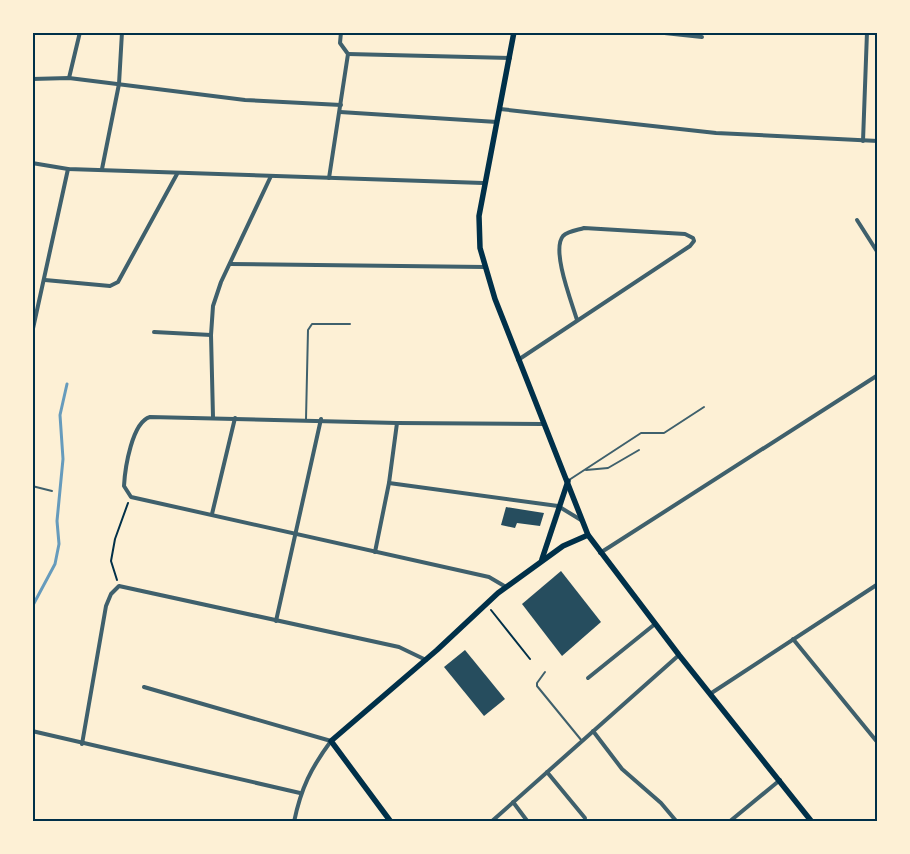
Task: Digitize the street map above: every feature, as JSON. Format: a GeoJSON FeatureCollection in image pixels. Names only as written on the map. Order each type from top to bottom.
{"type":"FeatureCollection","features":[{"type":"Feature","properties":{"kind":"main road"},"geometry":{"type":"LineString","coordinates":[[514,32],[484,183],[478,234],[485,267],[542,424],[568,481],[588,535],[600,553],[812,822]]}},
{"type":"Feature","properties":{"kind":"main road"},"geometry":{"type":"LineString","coordinates":[[542,559],[558,506],[568,481]]}},
{"type":"Feature","properties":{"kind":"main road"},"geometry":{"type":"LineString","coordinates":[[391,822],[331,741],[426,660],[506,587],[542,559],[563,546],[588,535]]}},
{"type":"Feature","properties":{"kind":"street"},"geometry":{"type":"LineString","coordinates":[[68,78],[80,32]]}},
{"type":"Feature","properties":{"kind":"street"},"geometry":{"type":"LineString","coordinates":[[102,169],[119,84],[122,32]]}},
{"type":"Feature","properties":{"kind":"street"},"geometry":{"type":"LineString","coordinates":[[330,178],[348,54],[340,44],[341,32]]}},
{"type":"Feature","properties":{"kind":"street"},"geometry":{"type":"LineString","coordinates":[[655,32],[702,37]]}},
{"type":"Feature","properties":{"kind":"street"},"geometry":{"type":"LineString","coordinates":[[863,141],[867,32]]}},
{"type":"Feature","properties":{"kind":"street"},"geometry":{"type":"LineString","coordinates":[[348,54],[510,58]]}},
{"type":"Feature","properties":{"kind":"street"},"geometry":{"type":"LineString","coordinates":[[32,79],[68,78],[245,100],[341,105]]}},
{"type":"Feature","properties":{"kind":"street"},"geometry":{"type":"LineString","coordinates":[[500,109],[716,133],[878,141]]}},
{"type":"Feature","properties":{"kind":"street"},"geometry":{"type":"LineString","coordinates":[[340,112],[497,122]]}},
{"type":"Feature","properties":{"kind":"street"},"geometry":{"type":"LineString","coordinates":[[32,163],[68,169],[102,169],[177,174],[484,183]]}},
{"type":"Feature","properties":{"kind":"street"},"geometry":{"type":"LineString","coordinates":[[32,333],[68,169]]}},
{"type":"Feature","properties":{"kind":"street"},"geometry":{"type":"LineString","coordinates":[[45,280],[110,286],[118,282],[177,174]]}},
{"type":"Feature","properties":{"kind":"street"},"geometry":{"type":"LineString","coordinates":[[213,416],[211,335],[216,295],[271,176]]}},
{"type":"Feature","properties":{"kind":"street"},"geometry":{"type":"LineString","coordinates":[[857,220],[878,253]]}},
{"type":"Feature","properties":{"kind":"street"},"geometry":{"type":"LineString","coordinates":[[518,360],[690,246],[693,238],[685,234],[584,228],[569,232],[562,237],[559,256],[577,320]]}},
{"type":"Feature","properties":{"kind":"street"},"geometry":{"type":"LineString","coordinates":[[230,264],[485,267]]}},
{"type":"Feature","properties":{"kind":"street"},"geometry":{"type":"LineString","coordinates":[[154,332],[211,335]]}},
{"type":"Feature","properties":{"kind":"street"},"geometry":{"type":"LineString","coordinates":[[600,553],[878,375]]}},
{"type":"Feature","properties":{"kind":"street"},"geometry":{"type":"LineString","coordinates":[[506,587],[489,576],[374,552],[131,496],[127,492],[124,479],[137,426],[143,419],[150,416],[321,419],[396,423],[542,424]]}},
{"type":"Feature","properties":{"kind":"street"},"geometry":{"type":"LineString","coordinates":[[212,514],[235,418]]}},
{"type":"Feature","properties":{"kind":"street"},"geometry":{"type":"LineString","coordinates":[[276,621],[321,419]]}},
{"type":"Feature","properties":{"kind":"street"},"geometry":{"type":"LineString","coordinates":[[374,552],[389,483],[396,423]]}},
{"type":"Feature","properties":{"kind":"street"},"geometry":{"type":"LineString","coordinates":[[389,483],[558,506],[583,521]]}},
{"type":"Feature","properties":{"kind":"street"},"geometry":{"type":"LineString","coordinates":[[710,694],[878,584]]}},
{"type":"Feature","properties":{"kind":"street"},"geometry":{"type":"LineString","coordinates":[[82,744],[106,606],[111,594],[119,586],[399,647],[426,660]]}},
{"type":"Feature","properties":{"kind":"street"},"geometry":{"type":"LineString","coordinates":[[588,678],[655,624]]}},
{"type":"Feature","properties":{"kind":"street"},"geometry":{"type":"LineString","coordinates":[[794,639],[878,743]]}},
{"type":"Feature","properties":{"kind":"street"},"geometry":{"type":"LineString","coordinates":[[491,822],[679,655]]}},
{"type":"Feature","properties":{"kind":"street"},"geometry":{"type":"LineString","coordinates":[[144,687],[331,741],[319,758],[300,793],[294,822]]}},
{"type":"Feature","properties":{"kind":"street"},"geometry":{"type":"LineString","coordinates":[[32,731],[300,793]]}},
{"type":"Feature","properties":{"kind":"street"},"geometry":{"type":"LineString","coordinates":[[593,731],[622,769],[661,803],[677,822]]}},
{"type":"Feature","properties":{"kind":"street"},"geometry":{"type":"LineString","coordinates":[[547,772],[585,818]]}},
{"type":"Feature","properties":{"kind":"street"},"geometry":{"type":"LineString","coordinates":[[729,822],[780,780]]}},
{"type":"Feature","properties":{"kind":"street"},"geometry":{"type":"LineString","coordinates":[[512,802],[528,822]]}},
{"type":"Feature","properties":{"kind":"lane"},"geometry":{"type":"LineString","coordinates":[[306,419],[308,330],[312,324],[350,324]]}},
{"type":"Feature","properties":{"kind":"lane"},"geometry":{"type":"LineString","coordinates":[[568,481],[642,433],[664,433],[704,407]]}},
{"type":"Feature","properties":{"kind":"lane"},"geometry":{"type":"LineString","coordinates":[[584,470],[608,468],[639,450]]}},
{"type":"Feature","properties":{"kind":"lane"},"geometry":{"type":"LineString","coordinates":[[32,486],[52,491]]}},
{"type":"Feature","properties":{"kind":"lane"},"geometry":{"type":"LineString","coordinates":[[545,672],[537,686],[582,741]]}},
{"type":"Feature","properties":{"kind":"path"},"geometry":{"type":"LineString","coordinates":[[119,586],[111,561],[115,539],[131,496]]}},
{"type":"Feature","properties":{"kind":"path"},"geometry":{"type":"LineString","coordinates":[[487,605],[530,659]]}},
{"type":"Feature","properties":{"kind":"building"},"geometry":{"type":"Polygon","coordinates":[[[506,507],[544,513],[540,526],[517,523],[515,528],[501,525],[506,507]]]}},
{"type":"Feature","properties":{"kind":"building"},"geometry":{"type":"Polygon","coordinates":[[[561,571],[601,622],[562,656],[522,604],[561,571]]]}},
{"type":"Feature","properties":{"kind":"building"},"geometry":{"type":"Polygon","coordinates":[[[465,650],[505,699],[484,716],[444,667],[465,650]]]}},
{"type":"Feature","properties":{"kind":"waterway"},"geometry":{"type":"LineString","coordinates":[[32,607],[55,564],[59,544],[57,521],[63,459],[60,415],[67,384]]}}]}
